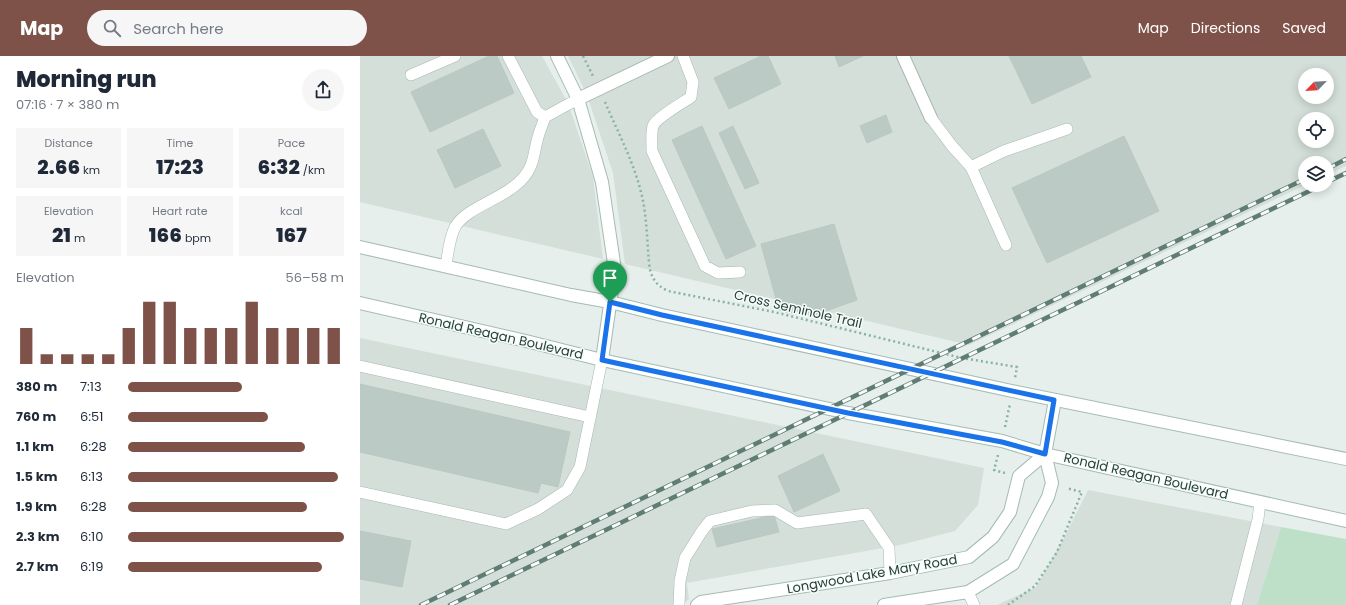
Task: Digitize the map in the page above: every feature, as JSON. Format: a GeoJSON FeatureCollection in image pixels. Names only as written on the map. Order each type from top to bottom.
{"type":"FeatureCollection","features":[{"type":"Feature","properties":{"kind":"main road"},"geometry":{"type":"LineString","coordinates":[[557,56],[578,99],[602,182],[615,270],[602,360]]}},
{"type":"Feature","properties":{"kind":"main road"},"geometry":{"type":"LineString","coordinates":[[578,99],[668,56]]}},
{"type":"Feature","properties":{"kind":"main road"},"geometry":{"type":"LineString","coordinates":[[903,56],[931,118]]}},
{"type":"Feature","properties":{"kind":"main road"},"geometry":{"type":"LineString","coordinates":[[360,247],[610,302],[662,315],[1012,391],[1346,459]]}},
{"type":"Feature","properties":{"kind":"main road","name":"Ronald Reagan Boulevard"},"geometry":{"type":"LineString","coordinates":[[360,303],[602,360],[848,413],[1002,442],[1045,454],[1346,522]]}},
{"type":"Feature","properties":{"kind":"main road"},"geometry":{"type":"LineString","coordinates":[[884,605],[968,592],[1014,564],[1048,497],[1052,483],[1045,454],[1054,400]]}},
{"type":"Feature","properties":{"kind":"main road","name":"Longwood Lake Mary Road"},"geometry":{"type":"LineString","coordinates":[[697,605],[701,602],[890,573],[969,557],[993,537],[1010,512],[1019,476],[1045,454]]}},
{"type":"Feature","properties":{"kind":"lane"},"geometry":{"type":"LineString","coordinates":[[412,75],[455,56]]}},
{"type":"Feature","properties":{"kind":"lane"},"geometry":{"type":"LineString","coordinates":[[508,56],[536,112],[545,117]]}},
{"type":"Feature","properties":{"kind":"lane"},"geometry":{"type":"LineString","coordinates":[[683,56],[693,82],[691,97],[661,117],[654,124],[652,151],[705,266],[718,273],[740,272]]}},
{"type":"Feature","properties":{"kind":"lane"},"geometry":{"type":"LineString","coordinates":[[446,266],[451,236],[458,222],[467,214],[507,192],[525,176],[534,157],[538,137],[545,117],[578,99]]}},
{"type":"Feature","properties":{"kind":"lane"},"geometry":{"type":"LineString","coordinates":[[931,118],[952,146],[971,167],[1006,244]]}},
{"type":"Feature","properties":{"kind":"lane"},"geometry":{"type":"LineString","coordinates":[[971,167],[1004,151],[1067,129]]}},
{"type":"Feature","properties":{"kind":"lane"},"geometry":{"type":"LineString","coordinates":[[360,492],[506,524],[538,509],[567,490],[580,467],[602,360]]}},
{"type":"Feature","properties":{"kind":"lane"},"geometry":{"type":"LineString","coordinates":[[360,366],[590,417]]}},
{"type":"Feature","properties":{"kind":"lane"},"geometry":{"type":"LineString","coordinates":[[1236,605],[1258,518],[1260,502]]}},
{"type":"Feature","properties":{"kind":"lane"},"geometry":{"type":"LineString","coordinates":[[679,605],[680,581],[685,558],[702,531],[710,521],[752,511],[775,510],[797,523],[866,514],[889,548],[890,573]]}},
{"type":"Feature","properties":{"kind":"lane"},"geometry":{"type":"LineString","coordinates":[[968,592],[974,605]]}},
{"type":"Feature","properties":{"kind":"path"},"geometry":{"type":"LineString","coordinates":[[583,56],[589,67]]}},
{"type":"Feature","properties":{"kind":"path","name":"Cross Seminole Trail"},"geometry":{"type":"LineString","coordinates":[[606,106],[630,158],[643,202],[649,266],[653,278],[659,286],[668,291],[774,312],[962,358],[1017,367],[1002,442],[994,470]]}},
{"type":"Feature","properties":{"kind":"path"},"geometry":{"type":"LineString","coordinates":[[1008,605],[1036,586],[1057,552],[1082,492]]}},
{"type":"Feature","properties":{"kind":"shaded area"},"geometry":{"type":"Polygon","coordinates":[[[360,56],[542,56],[568,103],[593,177],[603,259],[360,202],[360,56]]]}},
{"type":"Feature","properties":{"kind":"shaded area"},"geometry":{"type":"Polygon","coordinates":[[[568,56],[1346,56],[1346,166],[1334,172],[1334,156],[1298,156],[1298,188],[969,345],[625,264],[613,173],[587,95],[568,56]]]}},
{"type":"Feature","properties":{"kind":"shaded area"},"geometry":{"type":"Polygon","coordinates":[[[360,338],[984,468],[978,505],[955,531],[900,545],[687,583],[689,599],[682,605],[360,605],[360,338]]]}},
{"type":"Feature","properties":{"kind":"shaded area"},"geometry":{"type":"Polygon","coordinates":[[[1088,490],[1281,527],[1257,605],[997,605],[1036,587],[1064,538],[1088,490]]]}},
{"type":"Feature","properties":{"kind":"green space"},"geometry":{"type":"Polygon","coordinates":[[[1281,527],[1346,539],[1346,605],[1257,605],[1281,527]]]}},
{"type":"Feature","properties":{"kind":"building"},"geometry":{"type":"Polygon","coordinates":[[[489,56],[497,56],[514,93],[430,132],[411,92],[489,56]]]}},
{"type":"Feature","properties":{"kind":"building"},"geometry":{"type":"Polygon","coordinates":[[[761,56],[768,56],[781,84],[729,109],[714,78],[761,56]]]}},
{"type":"Feature","properties":{"kind":"building"},"geometry":{"type":"Polygon","coordinates":[[[835,56],[863,56],[839,67],[835,56]]]}},
{"type":"Feature","properties":{"kind":"building"},"geometry":{"type":"Polygon","coordinates":[[[1009,56],[1081,56],[1091,77],[1032,104],[1009,56]]]}},
{"type":"Feature","properties":{"kind":"building"},"geometry":{"type":"Polygon","coordinates":[[[886,115],[892,132],[867,143],[860,126],[886,115]]]}},
{"type":"Feature","properties":{"kind":"building"},"geometry":{"type":"Polygon","coordinates":[[[702,126],[756,246],[726,259],[672,140],[702,126]]]}},
{"type":"Feature","properties":{"kind":"building"},"geometry":{"type":"Polygon","coordinates":[[[733,126],[759,183],[745,189],[719,133],[733,126]]]}},
{"type":"Feature","properties":{"kind":"building"},"geometry":{"type":"Polygon","coordinates":[[[483,129],[501,166],[455,188],[437,150],[483,129]]]}},
{"type":"Feature","properties":{"kind":"building"},"geometry":{"type":"Polygon","coordinates":[[[1124,136],[1159,211],[1047,263],[1012,188],[1124,136]]]}},
{"type":"Feature","properties":{"kind":"building"},"geometry":{"type":"Polygon","coordinates":[[[834,224],[857,300],[809,317],[806,309],[790,313],[779,310],[761,244],[834,224]]]}},
{"type":"Feature","properties":{"kind":"building"},"geometry":{"type":"Polygon","coordinates":[[[360,384],[570,432],[558,487],[541,483],[538,493],[360,452],[360,384]]]}},
{"type":"Feature","properties":{"kind":"building"},"geometry":{"type":"Polygon","coordinates":[[[823,454],[840,491],[794,512],[778,476],[823,454]]]}},
{"type":"Feature","properties":{"kind":"building"},"geometry":{"type":"Polygon","coordinates":[[[774,515],[779,532],[717,547],[712,529],[774,515]]]}},
{"type":"Feature","properties":{"kind":"building"},"geometry":{"type":"Polygon","coordinates":[[[360,531],[411,541],[402,587],[360,579],[360,531]]]}},
{"type":"Feature","properties":{"kind":"railway"},"geometry":{"type":"LineString","coordinates":[[1334,165],[1346,159]]}},
{"type":"Feature","properties":{"kind":"railway"},"geometry":{"type":"LineString","coordinates":[[1334,179],[1346,173]]}},
{"type":"Feature","properties":{"kind":"railway"},"geometry":{"type":"LineString","coordinates":[[421,605],[1298,182]]}},
{"type":"Feature","properties":{"kind":"railway"},"geometry":{"type":"LineString","coordinates":[[450,605],[1307,192]]}},
{"type":"Feature","properties":{"kind":"route"},"geometry":{"type":"LineString","coordinates":[[610,302],[662,315],[1054,400],[1045,454],[1002,442],[848,413],[602,360],[610,302]]}}]}
